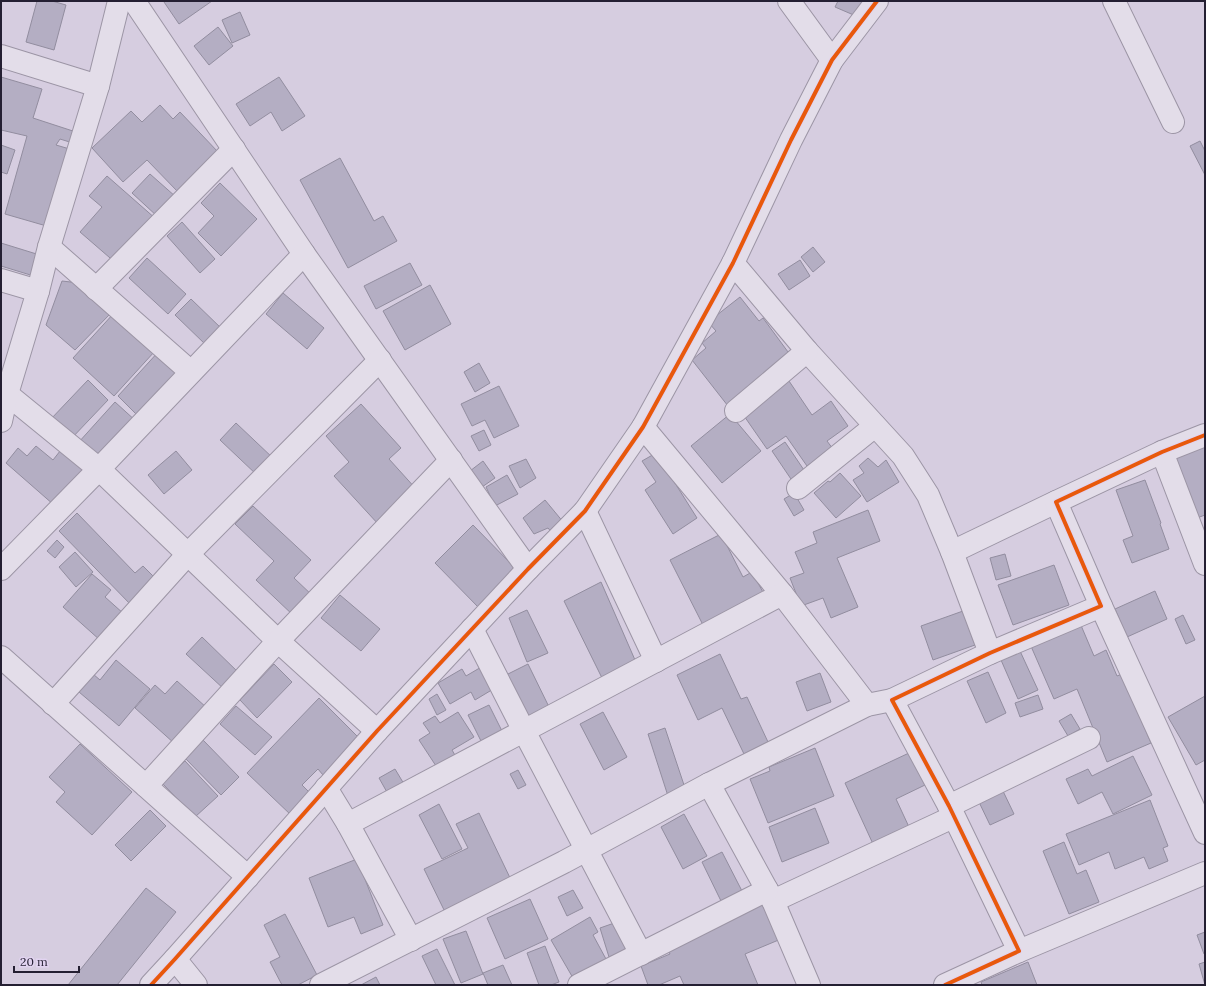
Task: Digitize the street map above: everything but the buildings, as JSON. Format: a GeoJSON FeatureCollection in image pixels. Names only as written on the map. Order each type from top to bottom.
{"type":"FeatureCollection","features":[{"type":"Feature","properties":{"kind":"street"},"geometry":{"type":"LineString","coordinates":[[1,420],[4,392],[38,291],[49,247],[98,86],[119,1]]}},
{"type":"Feature","properties":{"kind":"street"},"geometry":{"type":"LineString","coordinates":[[134,1],[304,254],[528,569]]}},
{"type":"Feature","properties":{"kind":"street"},"geometry":{"type":"LineString","coordinates":[[789,1],[832,60]]}},
{"type":"Feature","properties":{"kind":"street"},"geometry":{"type":"LineString","coordinates":[[151,985],[377,730],[528,569],[585,511],[643,427],[734,263],[791,140],[832,60],[877,1]]}},
{"type":"Feature","properties":{"kind":"street"},"geometry":{"type":"LineString","coordinates":[[1114,1],[1173,122]]}},
{"type":"Feature","properties":{"kind":"street"},"geometry":{"type":"LineString","coordinates":[[1,56],[98,86]]}},
{"type":"Feature","properties":{"kind":"street"},"geometry":{"type":"LineString","coordinates":[[96,289],[234,149]]}},
{"type":"Feature","properties":{"kind":"street"},"geometry":{"type":"LineString","coordinates":[[49,247],[191,372]]}},
{"type":"Feature","properties":{"kind":"street"},"geometry":{"type":"LineString","coordinates":[[1,569],[99,469],[304,254]]}},
{"type":"Feature","properties":{"kind":"street"},"geometry":{"type":"LineString","coordinates":[[734,263],[808,351],[904,456],[928,495],[952,552],[990,653]]}},
{"type":"Feature","properties":{"kind":"street"},"geometry":{"type":"LineString","coordinates":[[1,280],[38,291]]}},
{"type":"Feature","properties":{"kind":"street"},"geometry":{"type":"LineString","coordinates":[[736,411],[808,351]]}},
{"type":"Feature","properties":{"kind":"street"},"geometry":{"type":"LineString","coordinates":[[53,704],[188,554],[380,360]]}},
{"type":"Feature","properties":{"kind":"street"},"geometry":{"type":"LineString","coordinates":[[4,392],[99,469],[278,641],[377,730]]}},
{"type":"Feature","properties":{"kind":"street"},"geometry":{"type":"LineString","coordinates":[[798,488],[876,426]]}},
{"type":"Feature","properties":{"kind":"street"},"geometry":{"type":"LineString","coordinates":[[643,427],[782,594],[867,705]]}},
{"type":"Feature","properties":{"kind":"street"},"geometry":{"type":"LineString","coordinates":[[952,552],[1162,452],[1205,435]]}},
{"type":"Feature","properties":{"kind":"street"},"geometry":{"type":"LineString","coordinates":[[1162,452],[1205,564]]}},
{"type":"Feature","properties":{"kind":"street"},"geometry":{"type":"LineString","coordinates":[[146,786],[278,641],[451,460]]}},
{"type":"Feature","properties":{"kind":"street"},"geometry":{"type":"LineString","coordinates":[[1056,502],[1101,606],[1205,833]]}},
{"type":"Feature","properties":{"kind":"street"},"geometry":{"type":"LineString","coordinates":[[585,511],[656,661]]}},
{"type":"Feature","properties":{"kind":"street"},"geometry":{"type":"LineString","coordinates":[[348,824],[782,594]]}},
{"type":"Feature","properties":{"kind":"street"},"geometry":{"type":"LineString","coordinates":[[322,985],[586,850],[709,784],[867,705],[892,700],[990,653],[1101,606]]}},
{"type":"Feature","properties":{"kind":"street"},"geometry":{"type":"LineString","coordinates":[[472,629],[640,954]]}},
{"type":"Feature","properties":{"kind":"street"},"geometry":{"type":"LineString","coordinates":[[1,657],[248,877]]}},
{"type":"Feature","properties":{"kind":"street"},"geometry":{"type":"LineString","coordinates":[[892,700],[951,812],[1019,951]]}},
{"type":"Feature","properties":{"kind":"street"},"geometry":{"type":"LineString","coordinates":[[579,985],[640,954],[951,812],[1089,738]]}},
{"type":"Feature","properties":{"kind":"street"},"geometry":{"type":"LineString","coordinates":[[709,784],[770,895],[809,985]]}},
{"type":"Feature","properties":{"kind":"street"},"geometry":{"type":"LineString","coordinates":[[326,788],[348,824],[410,940]]}},
{"type":"Feature","properties":{"kind":"street"},"geometry":{"type":"LineString","coordinates":[[951,984],[1019,951],[1205,873]]}},
{"type":"Feature","properties":{"kind":"street"},"geometry":{"type":"LineString","coordinates":[[175,959],[196,985]]}},
{"type":"Feature","properties":{"kind":"cycle path"},"geometry":{"type":"LineString","coordinates":[[151,985],[377,731],[528,569],[585,511],[643,427],[733,263],[791,140],[832,60],[877,1]]}},
{"type":"Feature","properties":{"kind":"cycle path"},"geometry":{"type":"LineString","coordinates":[[945,985],[1019,951],[949,806],[892,700],[990,653],[1101,606],[1056,502],[1162,452],[1205,435]]}}]}
